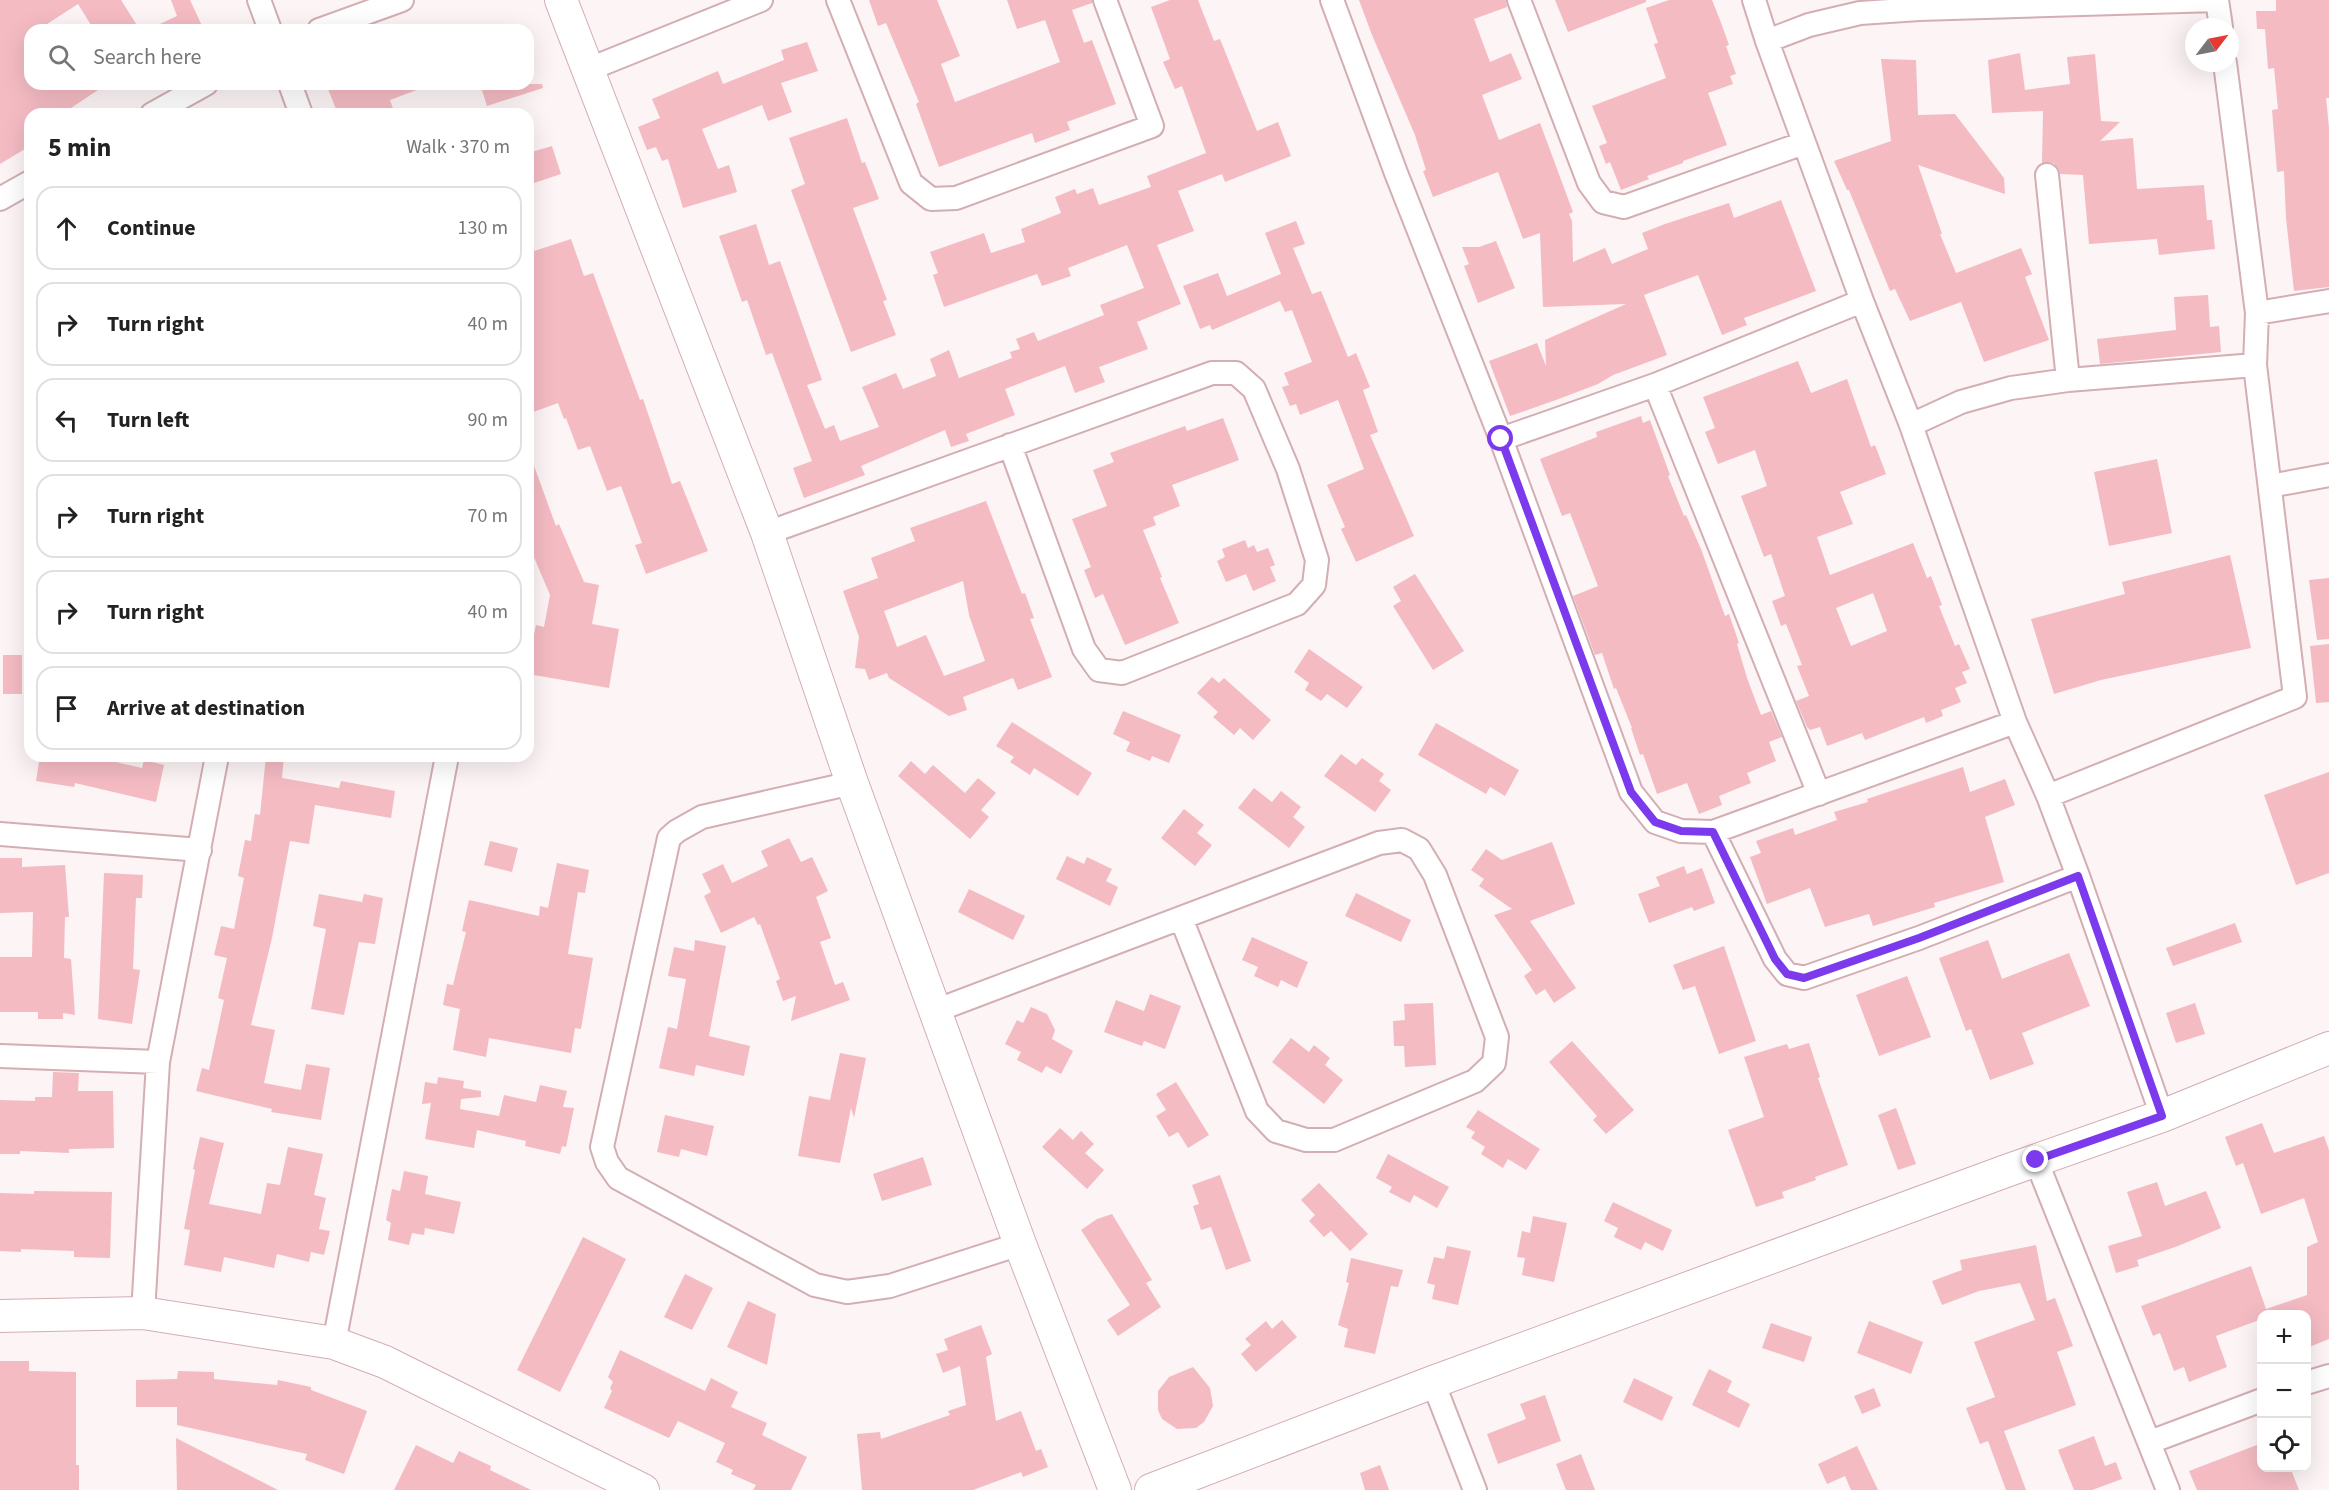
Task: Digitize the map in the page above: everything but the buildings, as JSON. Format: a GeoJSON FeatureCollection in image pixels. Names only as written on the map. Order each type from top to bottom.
{"type":"FeatureCollection","features":[{"type":"Feature","properties":{"kind":"street"},"geometry":{"type":"LineString","coordinates":[[259,0],[268,24]]}},
{"type":"Feature","properties":{"kind":"street"},"geometry":{"type":"LineString","coordinates":[[336,24],[402,0]]}},
{"type":"Feature","properties":{"kind":"street"},"geometry":{"type":"LineString","coordinates":[[561,0],[767,533],[852,783],[1020,1244],[1115,1490]]}},
{"type":"Feature","properties":{"kind":"street"},"geometry":{"type":"LineString","coordinates":[[587,70],[762,0]]}},
{"type":"Feature","properties":{"kind":"street"},"geometry":{"type":"LineString","coordinates":[[838,0],[911,183],[931,200],[956,198],[1152,126],[1105,0]]}},
{"type":"Feature","properties":{"kind":"street"},"geometry":{"type":"LineString","coordinates":[[1332,0],[1396,173],[1501,439],[1631,792],[1655,822],[1681,831],[1713,832],[2015,722]]}},
{"type":"Feature","properties":{"kind":"street"},"geometry":{"type":"LineString","coordinates":[[1519,0],[1589,183],[1603,202],[1624,207],[1804,142]]}},
{"type":"Feature","properties":{"kind":"street"},"geometry":{"type":"LineString","coordinates":[[1754,0],[1862,301],[1911,425],[2015,722],[2048,796],[2078,876],[2162,1116]]}},
{"type":"Feature","properties":{"kind":"street"},"geometry":{"type":"LineString","coordinates":[[1767,41],[1809,26],[1860,13],[1919,4],[2217,0],[2220,18]]}},
{"type":"Feature","properties":{"kind":"street"},"geometry":{"type":"LineString","coordinates":[[2048,796],[2295,696],[2255,365],[2257,313],[2226,72]]}},
{"type":"Feature","properties":{"kind":"street"},"geometry":{"type":"LineString","coordinates":[[163,108],[195,90]]}},
{"type":"Feature","properties":{"kind":"street"},"geometry":{"type":"LineString","coordinates":[[292,90],[299,108]]}},
{"type":"Feature","properties":{"kind":"street"},"geometry":{"type":"LineString","coordinates":[[2047,175],[2068,380]]}},
{"type":"Feature","properties":{"kind":"street"},"geometry":{"type":"LineString","coordinates":[[0,199],[24,185]]}},
{"type":"Feature","properties":{"kind":"street"},"geometry":{"type":"LineString","coordinates":[[1501,439],[1655,385],[1862,301]]}},
{"type":"Feature","properties":{"kind":"street"},"geometry":{"type":"LineString","coordinates":[[2257,313],[2329,301]]}},
{"type":"Feature","properties":{"kind":"street"},"geometry":{"type":"LineString","coordinates":[[1911,425],[1961,402],[2011,388],[2068,380],[2255,365]]}},
{"type":"Feature","properties":{"kind":"street"},"geometry":{"type":"LineString","coordinates":[[767,533],[1010,445],[1212,373],[1236,373],[1254,390],[1288,470],[1317,560],[1314,585],[1296,604],[1122,673],[1099,670],[1084,649],[1010,445]]}},
{"type":"Feature","properties":{"kind":"street"},"geometry":{"type":"LineString","coordinates":[[1655,385],[1819,794]]}},
{"type":"Feature","properties":{"kind":"street"},"geometry":{"type":"LineString","coordinates":[[2270,486],[2329,475]]}},
{"type":"Feature","properties":{"kind":"street"},"geometry":{"type":"LineString","coordinates":[[143,1313],[158,1062],[216,762]]}},
{"type":"Feature","properties":{"kind":"street"},"geometry":{"type":"LineString","coordinates":[[334,1343],[446,762]]}},
{"type":"Feature","properties":{"kind":"street"},"geometry":{"type":"LineString","coordinates":[[852,783],[702,817],[669,838],[602,1147],[607,1162],[618,1178],[805,1280],[847,1292],[890,1286],[1020,1244]]}},
{"type":"Feature","properties":{"kind":"street"},"geometry":{"type":"LineString","coordinates":[[1713,832],[1775,959],[1787,974],[1804,978],[1919,938],[2078,876]]}},
{"type":"Feature","properties":{"kind":"street"},"geometry":{"type":"LineString","coordinates":[[0,834],[200,850]]}},
{"type":"Feature","properties":{"kind":"street"},"geometry":{"type":"LineString","coordinates":[[935,1011],[1379,843],[1402,840],[1419,849],[1435,875],[1497,1037],[1494,1063],[1474,1081],[1334,1140],[1306,1140],[1276,1131],[1257,1112],[1181,918]]}},
{"type":"Feature","properties":{"kind":"street"},"geometry":{"type":"LineString","coordinates":[[1150,1490],[1433,1382],[2036,1160],[2162,1116],[2329,1048]]}},
{"type":"Feature","properties":{"kind":"street"},"geometry":{"type":"LineString","coordinates":[[0,1056],[158,1062]]}},
{"type":"Feature","properties":{"kind":"street"},"geometry":{"type":"LineString","coordinates":[[2036,1160],[2168,1490]]}},
{"type":"Feature","properties":{"kind":"street"},"geometry":{"type":"LineString","coordinates":[[0,1316],[143,1313],[334,1343],[385,1362],[629,1487]]}},
{"type":"Feature","properties":{"kind":"street"},"geometry":{"type":"LineString","coordinates":[[2311,1382],[2329,1376]]}},
{"type":"Feature","properties":{"kind":"street"},"geometry":{"type":"LineString","coordinates":[[1433,1382],[1475,1490]]}},
{"type":"Feature","properties":{"kind":"street"},"geometry":{"type":"LineString","coordinates":[[2150,1442],[2257,1402]]}},
{"type":"Feature","properties":{"kind":"route"},"geometry":{"type":"LineString","coordinates":[[1501,439],[1631,792],[1655,822],[1681,831],[1713,832],[1775,959],[1787,974],[1804,978],[1919,938],[2078,876],[2162,1116],[2036,1160]]}}]}
